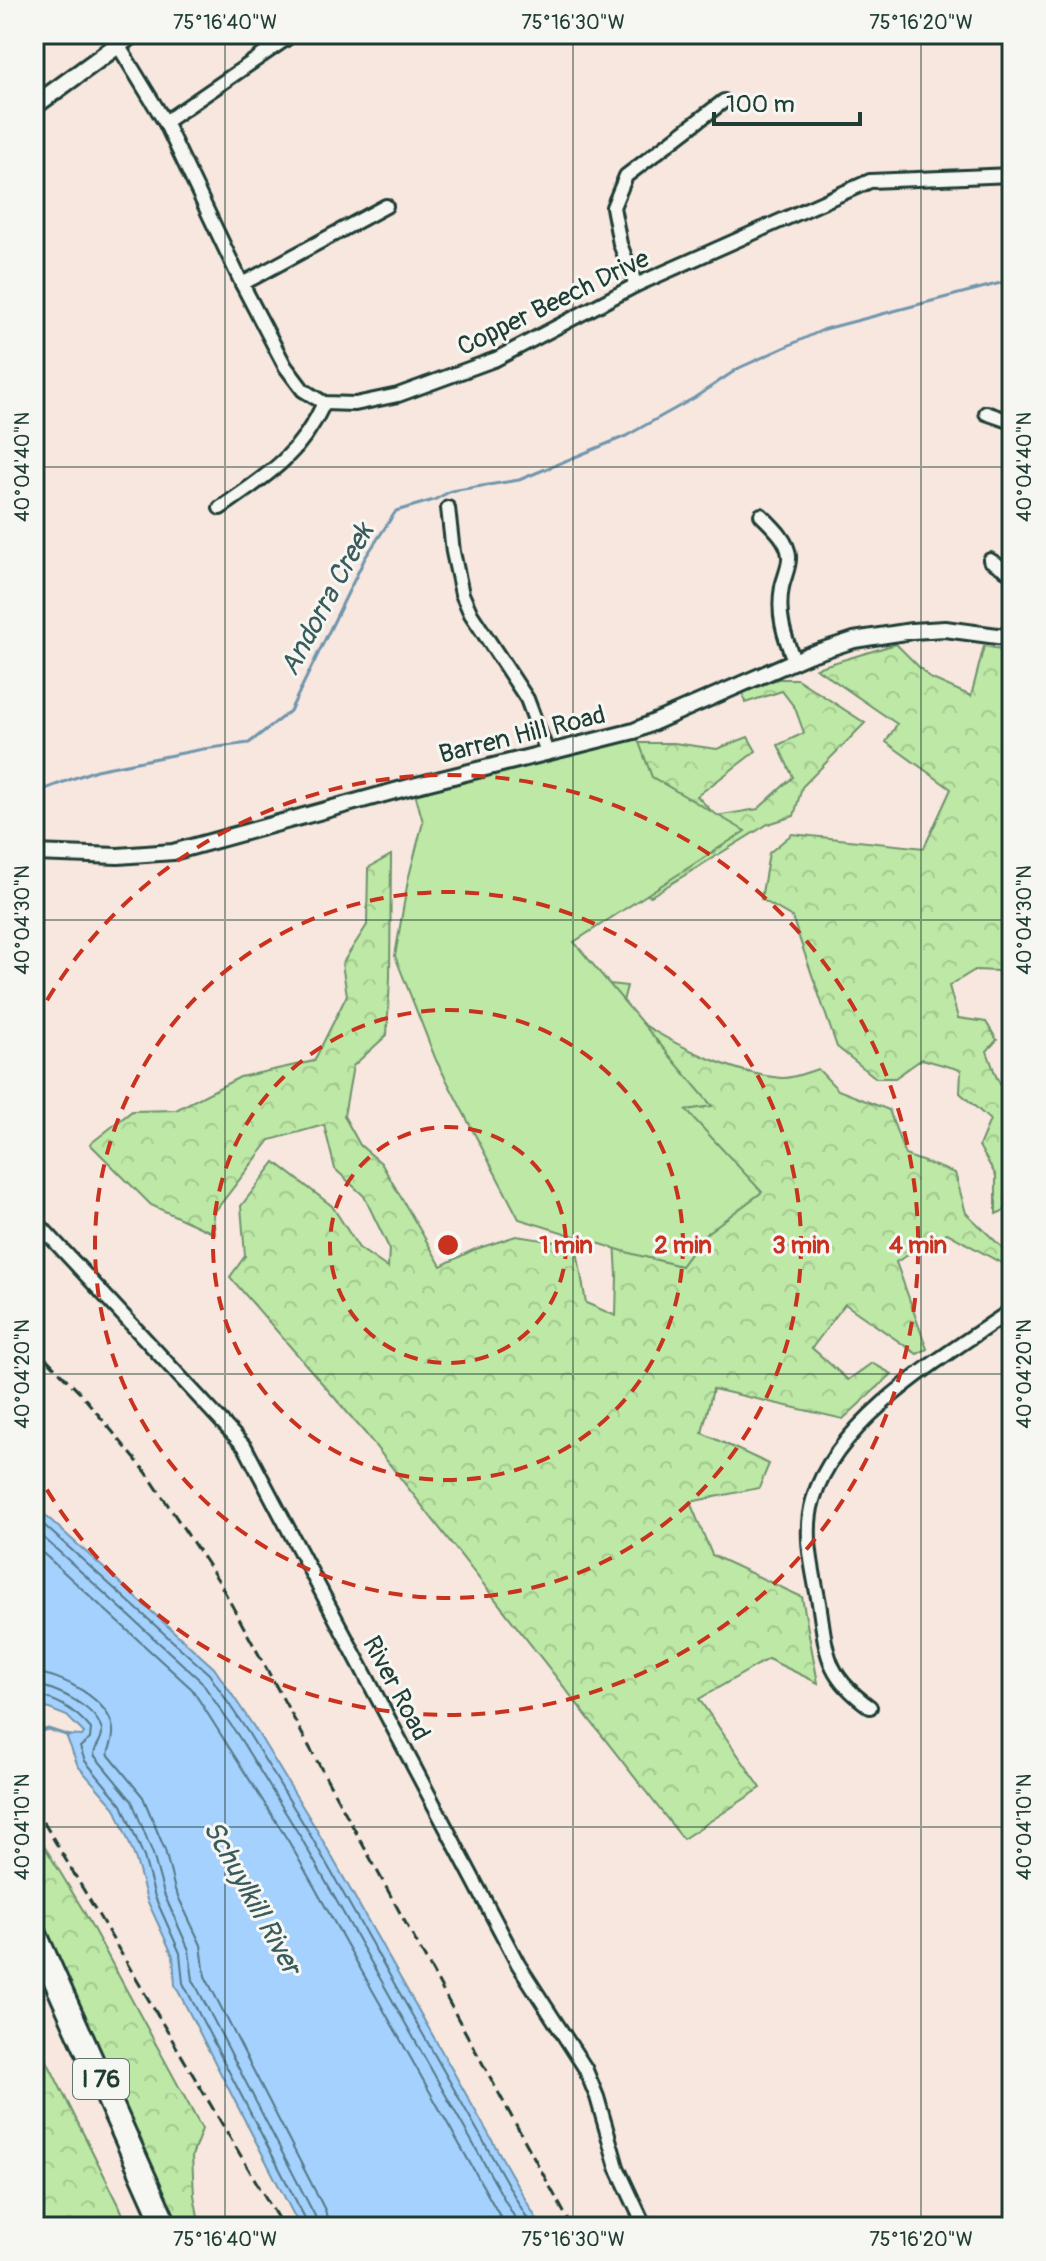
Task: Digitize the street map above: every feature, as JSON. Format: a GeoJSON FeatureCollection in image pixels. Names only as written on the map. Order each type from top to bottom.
{"type":"FeatureCollection","features":[{"type":"Feature","properties":{"kind":"highway","name":"I 76"},"geometry":{"type":"LineString","coordinates":[[34,1932],[166,2227]]}},
{"type":"Feature","properties":{"kind":"highway","name":"I 76"},"geometry":{"type":"LineString","coordinates":[[34,1965],[150,2227]]}},
{"type":"Feature","properties":{"kind":"main road"},"geometry":{"type":"LineString","coordinates":[[34,106],[133,34]]}},
{"type":"Feature","properties":{"kind":"street"},"geometry":{"type":"LineString","coordinates":[[165,122],[293,34]]}},
{"type":"Feature","properties":{"kind":"street"},"geometry":{"type":"LineString","coordinates":[[118,45],[165,122],[285,366],[303,390],[324,403],[312,430],[293,451],[267,475],[220,508]]}},
{"type":"Feature","properties":{"kind":"street"},"geometry":{"type":"LineString","coordinates":[[636,285],[620,244],[613,207],[626,176],[724,101]]}},
{"type":"Feature","properties":{"kind":"street","name":"Copper Beech Drive"},"geometry":{"type":"LineString","coordinates":[[324,403],[355,404],[398,395],[496,359],[636,285],[870,181],[1012,175]]}},
{"type":"Feature","properties":{"kind":"street"},"geometry":{"type":"LineString","coordinates":[[242,284],[386,206]]}},
{"type":"Feature","properties":{"kind":"street"},"geometry":{"type":"LineString","coordinates":[[986,413],[1012,422]]}},
{"type":"Feature","properties":{"kind":"street"},"geometry":{"type":"LineString","coordinates":[[448,508],[462,594],[471,614],[527,699],[547,752]]}},
{"type":"Feature","properties":{"kind":"street"},"geometry":{"type":"LineString","coordinates":[[761,515],[781,535],[789,555],[781,590],[780,613],[782,632],[794,660]]}},
{"type":"Feature","properties":{"kind":"street"},"geometry":{"type":"LineString","coordinates":[[990,560],[1012,574]]}},
{"type":"Feature","properties":{"kind":"street","name":"Barren Hill Road"},"geometry":{"type":"LineString","coordinates":[[34,853],[118,856],[173,852],[644,727],[794,660],[854,640],[912,631],[955,629],[1011,634]]}},
{"type":"Feature","properties":{"kind":"street","name":"River Road"},"geometry":{"type":"LineString","coordinates":[[34,1219],[245,1447],[518,1964],[585,2068],[597,2097],[617,2167],[645,2227]]}},
{"type":"Feature","properties":{"kind":"street"},"geometry":{"type":"LineString","coordinates":[[870,1707],[847,1691],[832,1669],[808,1529],[813,1500],[843,1442],[926,1369],[1006,1314],[1012,1306]]}},
{"type":"Feature","properties":{"kind":"green space"},"geometry":{"type":"Polygon","coordinates":[[[896,644],[930,678],[971,696],[984,646],[1012,651],[1012,996],[998,971],[975,970],[949,986],[958,1018],[986,1022],[997,1040],[987,1051],[1012,1107],[1012,1207],[996,1214],[996,1176],[979,1146],[990,1120],[960,1093],[961,1070],[922,1059],[895,1078],[876,1078],[837,1047],[792,917],[761,899],[769,853],[792,834],[924,848],[951,789],[886,742],[897,724],[816,668],[896,644]]]}},
{"type":"Feature","properties":{"kind":"green space"},"geometry":{"type":"Polygon","coordinates":[[[778,679],[797,679],[865,723],[802,787],[794,816],[768,824],[651,896],[597,883],[636,743],[674,743],[717,749],[748,737],[756,751],[697,796],[716,816],[758,809],[793,777],[778,745],[804,733],[795,708],[782,691],[745,703],[743,692],[778,679]]]}},
{"type":"Feature","properties":{"kind":"green space"},"geometry":{"type":"Polygon","coordinates":[[[637,737],[652,777],[745,831],[574,942],[712,1106],[686,1110],[762,1192],[704,1235],[681,1266],[519,1219],[436,1060],[395,956],[408,880],[423,822],[413,786],[637,737]]]}},
{"type":"Feature","properties":{"kind":"green space"},"geometry":{"type":"Polygon","coordinates":[[[391,855],[387,1035],[353,1066],[344,1116],[360,1145],[381,1163],[441,1266],[473,1250],[516,1236],[576,1245],[586,1303],[616,1316],[617,1276],[601,983],[627,986],[621,1009],[697,1053],[740,1069],[781,1078],[818,1069],[838,1090],[889,1110],[905,1155],[955,1173],[966,1213],[1012,1257],[1012,1269],[947,1233],[896,1262],[927,1349],[917,1354],[845,1304],[812,1348],[848,1380],[872,1363],[892,1374],[843,1419],[713,1389],[702,1433],[769,1464],[759,1488],[690,1502],[712,1555],[802,1597],[818,1683],[768,1659],[699,1699],[761,1788],[683,1839],[365,1433],[230,1277],[245,1256],[241,1206],[275,1162],[332,1206],[359,1248],[388,1268],[389,1248],[364,1196],[335,1169],[324,1125],[270,1140],[213,1214],[215,1234],[151,1205],[90,1144],[132,1111],[176,1110],[240,1077],[314,1061],[347,995],[342,964],[367,925],[368,868],[391,855]]]}},
{"type":"Feature","properties":{"kind":"green space"},"geometry":{"type":"Polygon","coordinates":[[[34,1829],[83,1910],[202,2129],[192,2156],[200,2227],[179,2227],[34,1907],[34,1829]]]}},
{"type":"Feature","properties":{"kind":"green space"},"geometry":{"type":"Polygon","coordinates":[[[34,2035],[119,2205],[128,2227],[34,2227],[34,2035]]]}},
{"type":"Feature","properties":{"kind":"water","name":"Schuylkill River"},"geometry":{"type":"Polygon","coordinates":[[[34,1505],[214,1668],[315,1827],[541,2227],[300,2227],[175,1985],[173,1956],[147,1900],[136,1860],[115,1808],[78,1766],[66,1735],[82,1736],[84,1733],[67,1716],[34,1703],[34,1505]]]}},
{"type":"Feature","properties":{"kind":"waterway","name":"Andorra Creek"},"geometry":{"type":"LineString","coordinates":[[34,793],[96,770],[249,743],[290,711],[365,558],[396,511],[434,500],[451,491],[519,480],[626,436],[694,398],[739,368],[825,329],[1012,280]]}},
{"type":"Feature","properties":{"kind":"waterway"},"geometry":{"type":"LineString","coordinates":[[34,1733],[48,1729],[69,1736]]}},
{"type":"Feature","properties":{"kind":"railway"},"geometry":{"type":"LineString","coordinates":[[34,1346],[82,1395],[146,1472],[218,1580],[572,2227]]}},
{"type":"Feature","properties":{"kind":"railway"},"geometry":{"type":"LineString","coordinates":[[34,1806],[283,2227]]}}]}
